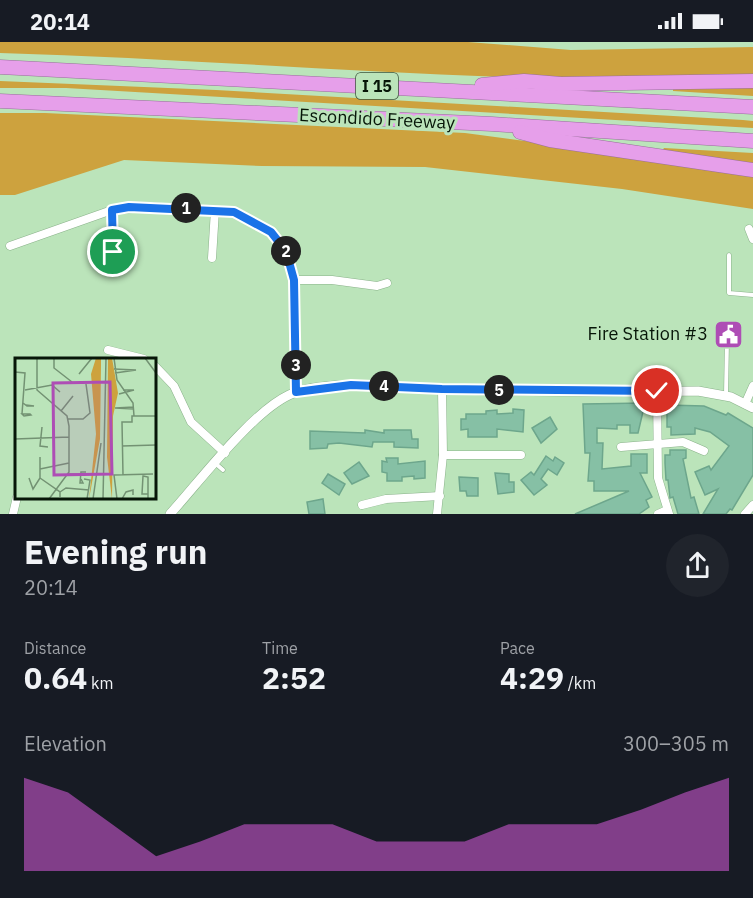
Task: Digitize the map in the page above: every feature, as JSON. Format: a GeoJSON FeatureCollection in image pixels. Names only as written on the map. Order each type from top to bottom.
{"type":"FeatureCollection","features":[{"type":"Feature","properties":{"kind":"highway","name":"Escondido Freeway"},"geometry":{"type":"LineString","coordinates":[[0,67],[753,107]]}},
{"type":"Feature","properties":{"kind":"highway"},"geometry":{"type":"LineString","coordinates":[[435,89],[524,81],[561,84],[753,81]]}},
{"type":"Feature","properties":{"kind":"highway","name":"Escondido Freeway"},"geometry":{"type":"LineString","coordinates":[[0,101],[492,124],[753,141]]}},
{"type":"Feature","properties":{"kind":"highway"},"geometry":{"type":"LineString","coordinates":[[492,124],[550,140],[753,170]]}},
{"type":"Feature","properties":{"kind":"street"},"geometry":{"type":"LineString","coordinates":[[10,246],[112,210],[145,207],[215,210],[247,217],[271,232],[286,251],[294,280],[296,392]]}},
{"type":"Feature","properties":{"kind":"street"},"geometry":{"type":"LineString","coordinates":[[112,210],[113,252]]}},
{"type":"Feature","properties":{"kind":"street"},"geometry":{"type":"LineString","coordinates":[[212,258],[215,210]]}},
{"type":"Feature","properties":{"kind":"street"},"geometry":{"type":"LineString","coordinates":[[749,229],[753,239]]}},
{"type":"Feature","properties":{"kind":"street"},"geometry":{"type":"LineString","coordinates":[[294,280],[332,280],[377,286],[387,283]]}},
{"type":"Feature","properties":{"kind":"street"},"geometry":{"type":"LineString","coordinates":[[108,350],[137,358]]}},
{"type":"Feature","properties":{"kind":"street"},"geometry":{"type":"LineString","coordinates":[[156,367],[174,386],[191,422],[225,453]]}},
{"type":"Feature","properties":{"kind":"street"},"geometry":{"type":"LineString","coordinates":[[170,514],[271,405],[296,392],[351,385],[442,389],[698,391],[726,396],[749,406],[753,386]]}},
{"type":"Feature","properties":{"kind":"street"},"geometry":{"type":"LineString","coordinates":[[437,514],[443,455],[442,389]]}},
{"type":"Feature","properties":{"kind":"street"},"geometry":{"type":"LineString","coordinates":[[657,391],[658,478],[668,512],[658,514]]}},
{"type":"Feature","properties":{"kind":"street"},"geometry":{"type":"LineString","coordinates":[[621,447],[682,442],[704,451]]}},
{"type":"Feature","properties":{"kind":"street"},"geometry":{"type":"LineString","coordinates":[[443,455],[521,455]]}},
{"type":"Feature","properties":{"kind":"street"},"geometry":{"type":"LineString","coordinates":[[362,505],[386,499],[440,496]]}},
{"type":"Feature","properties":{"kind":"street"},"geometry":{"type":"LineString","coordinates":[[13,514],[17,499]]}},
{"type":"Feature","properties":{"kind":"street"},"geometry":{"type":"LineString","coordinates":[[745,514],[753,506]]}},
{"type":"Feature","properties":{"kind":"lane"},"geometry":{"type":"LineString","coordinates":[[729,255],[729,293],[753,295]]}},
{"type":"Feature","properties":{"kind":"lane"},"geometry":{"type":"LineString","coordinates":[[726,396],[727,340]]}},
{"type":"Feature","properties":{"kind":"lane"},"geometry":{"type":"LineString","coordinates":[[215,464],[223,470]]}},
{"type":"Feature","properties":{"kind":"shaded area"},"geometry":{"type":"Polygon","coordinates":[[[0,42],[468,42],[571,50],[753,47],[753,74],[503,77],[0,53],[0,42]]]}},
{"type":"Feature","properties":{"kind":"shaded area"},"geometry":{"type":"Polygon","coordinates":[[[0,81],[216,90],[743,120],[753,121],[753,128],[66,88],[0,88],[0,81]]]}},
{"type":"Feature","properties":{"kind":"shaded area"},"geometry":{"type":"Polygon","coordinates":[[[753,84],[753,96],[673,91],[673,87],[753,84]]]}},
{"type":"Feature","properties":{"kind":"shaded area"},"geometry":{"type":"Polygon","coordinates":[[[0,113],[45,113],[465,133],[615,153],[753,176],[753,209],[622,189],[425,167],[262,166],[124,160],[15,195],[0,195],[0,113]]]}},
{"type":"Feature","properties":{"kind":"shaded area"},"geometry":{"type":"Polygon","coordinates":[[[664,148],[753,153],[753,165],[662,151],[664,148]]]}},
{"type":"Feature","properties":{"kind":"building"},"geometry":{"type":"Polygon","coordinates":[[[645,403],[638,433],[630,433],[630,425],[617,425],[617,429],[597,428],[597,443],[603,443],[602,469],[631,466],[631,454],[647,454],[647,473],[640,473],[652,497],[646,500],[649,507],[639,514],[575,514],[629,491],[594,491],[594,481],[588,481],[590,453],[585,453],[583,404],[645,403]]]}},
{"type":"Feature","properties":{"kind":"building"},"geometry":{"type":"Polygon","coordinates":[[[667,405],[704,406],[726,415],[728,413],[753,428],[753,475],[732,510],[730,509],[726,514],[703,514],[718,489],[705,495],[695,472],[709,466],[711,470],[729,446],[710,432],[695,428],[695,434],[671,435],[671,427],[667,427],[667,405]]]}},
{"type":"Feature","properties":{"kind":"building"},"geometry":{"type":"Polygon","coordinates":[[[513,409],[524,410],[523,432],[497,429],[497,437],[468,437],[468,429],[461,430],[461,419],[466,419],[466,414],[486,414],[486,411],[497,410],[497,414],[513,413],[513,409]]]}},
{"type":"Feature","properties":{"kind":"building"},"geometry":{"type":"Polygon","coordinates":[[[550,417],[557,429],[541,443],[532,428],[550,417]]]}},
{"type":"Feature","properties":{"kind":"building"},"geometry":{"type":"Polygon","coordinates":[[[365,430],[384,433],[384,430],[411,430],[412,439],[418,439],[418,448],[394,447],[394,442],[373,442],[372,447],[339,443],[328,444],[327,448],[310,449],[310,431],[365,433],[365,430]]]}},
{"type":"Feature","properties":{"kind":"building"},"geometry":{"type":"Polygon","coordinates":[[[670,450],[686,450],[686,458],[683,459],[691,498],[694,497],[699,514],[678,514],[673,497],[670,498],[668,480],[666,480],[665,455],[670,455],[670,450]]]}},
{"type":"Feature","properties":{"kind":"building"},"geometry":{"type":"Polygon","coordinates":[[[546,456],[553,461],[555,457],[564,463],[557,475],[548,469],[541,479],[547,485],[534,495],[521,480],[531,472],[534,475],[546,456]]]}},
{"type":"Feature","properties":{"kind":"building"},"geometry":{"type":"Polygon","coordinates":[[[386,458],[398,458],[398,464],[425,461],[425,478],[414,479],[414,476],[402,477],[402,481],[387,481],[387,473],[382,472],[382,461],[387,462],[386,458]]]}},
{"type":"Feature","properties":{"kind":"building"},"geometry":{"type":"Polygon","coordinates":[[[359,462],[369,476],[352,484],[344,473],[359,462]]]}},
{"type":"Feature","properties":{"kind":"building"},"geometry":{"type":"Polygon","coordinates":[[[495,473],[509,474],[509,482],[514,482],[514,492],[498,494],[495,473]]]}},
{"type":"Feature","properties":{"kind":"building"},"geometry":{"type":"Polygon","coordinates":[[[328,474],[345,484],[339,495],[322,483],[328,474]]]}},
{"type":"Feature","properties":{"kind":"building"},"geometry":{"type":"Polygon","coordinates":[[[459,477],[478,478],[478,496],[467,496],[466,491],[460,491],[459,477]]]}},
{"type":"Feature","properties":{"kind":"building"},"geometry":{"type":"Polygon","coordinates":[[[323,499],[325,514],[309,514],[307,502],[323,499]]]}},
{"type":"Feature","properties":{"kind":"place","name":"Fire Station #3"},"geometry":{"type":"Point","coordinates":[729,334]}},
{"type":"Feature","properties":{"kind":"route"},"geometry":{"type":"LineString","coordinates":[[113,252],[112,210],[129,207],[215,210],[234,212],[262,225],[271,232],[286,251],[292,268],[296,392],[351,385],[442,389],[657,391]]}}]}
